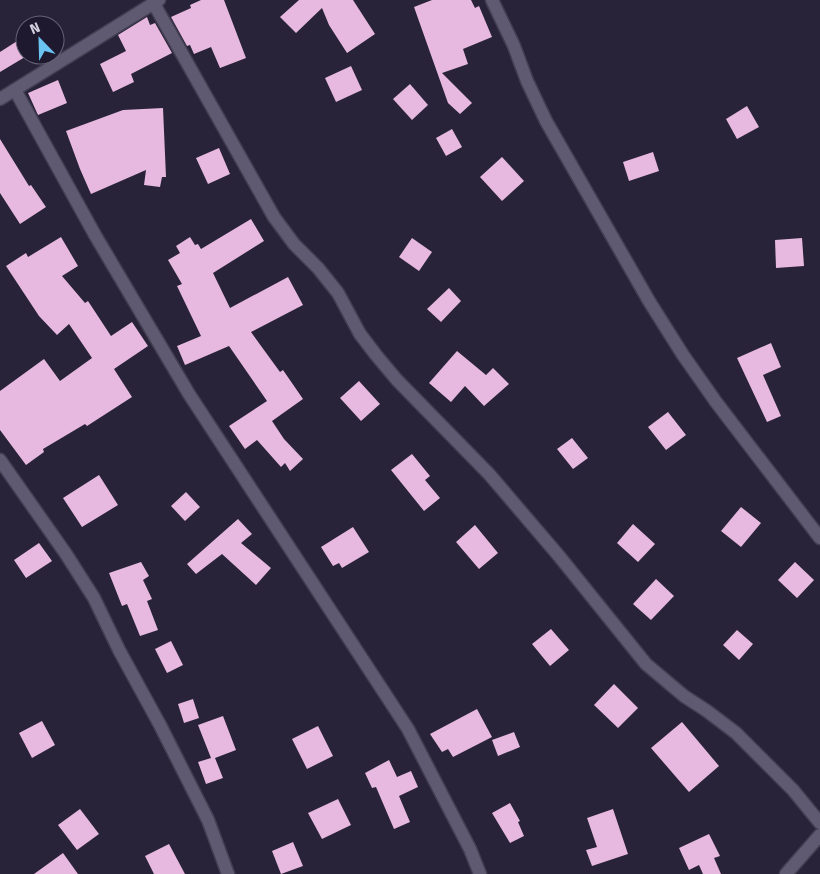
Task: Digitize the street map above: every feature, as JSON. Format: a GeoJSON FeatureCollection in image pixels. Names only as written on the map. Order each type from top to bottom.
{"type":"FeatureCollection","features":[{"type":"Feature","properties":{"kind":"street"},"geometry":{"type":"LineString","coordinates":[[492,0],[514,46],[526,81],[546,122],[649,301],[683,355],[716,402],[820,538]]}},
{"type":"Feature","properties":{"kind":"street"},"geometry":{"type":"LineString","coordinates":[[0,99],[157,2],[274,218],[294,244],[318,268],[338,293],[360,334],[376,355],[397,380],[489,474],[559,556],[646,664],[684,696],[708,710],[736,734],[793,790],[820,823]]}},
{"type":"Feature","properties":{"kind":"street"},"geometry":{"type":"LineString","coordinates":[[15,90],[95,235],[189,394],[408,729],[470,850],[480,874]]}},
{"type":"Feature","properties":{"kind":"street"},"geometry":{"type":"LineString","coordinates":[[0,460],[66,554],[94,598],[119,650],[160,725],[208,820],[228,874]]}},
{"type":"Feature","properties":{"kind":"street"},"geometry":{"type":"LineString","coordinates":[[786,874],[820,835]]}},
{"type":"Feature","properties":{"kind":"building"},"geometry":{"type":"Polygon","coordinates":[[[201,0],[224,0],[246,58],[220,68],[211,47],[194,54],[190,45],[187,46],[171,17],[191,8],[190,5],[201,0]]]}},
{"type":"Feature","properties":{"kind":"building"},"geometry":{"type":"Polygon","coordinates":[[[299,0],[353,0],[375,34],[347,53],[329,25],[322,8],[296,33],[280,17],[299,0]]]}},
{"type":"Feature","properties":{"kind":"building"},"geometry":{"type":"Polygon","coordinates":[[[432,0],[471,0],[475,8],[479,6],[492,37],[463,49],[468,64],[442,73],[472,103],[460,114],[448,103],[414,7],[432,0]]]}},
{"type":"Feature","properties":{"kind":"building"},"geometry":{"type":"Polygon","coordinates":[[[147,17],[150,25],[155,23],[172,53],[131,74],[134,82],[113,92],[100,64],[126,51],[118,35],[147,17]]]}},
{"type":"Feature","properties":{"kind":"building"},"geometry":{"type":"Polygon","coordinates":[[[15,42],[15,63],[0,72],[0,52],[15,42]]]}},
{"type":"Feature","properties":{"kind":"building"},"geometry":{"type":"Polygon","coordinates":[[[351,66],[362,90],[336,102],[325,78],[351,66]]]}},
{"type":"Feature","properties":{"kind":"building"},"geometry":{"type":"Polygon","coordinates":[[[58,80],[67,103],[38,115],[28,93],[58,80]]]}},
{"type":"Feature","properties":{"kind":"building"},"geometry":{"type":"Polygon","coordinates":[[[410,84],[428,105],[412,120],[393,99],[410,84]]]}},
{"type":"Feature","properties":{"kind":"building"},"geometry":{"type":"Polygon","coordinates":[[[747,106],[759,127],[737,139],[726,119],[747,106]]]}},
{"type":"Feature","properties":{"kind":"building"},"geometry":{"type":"Polygon","coordinates":[[[163,108],[166,177],[162,177],[160,187],[144,185],[146,170],[91,194],[66,131],[123,110],[163,108]]]}},
{"type":"Feature","properties":{"kind":"building"},"geometry":{"type":"Polygon","coordinates":[[[452,129],[462,147],[446,156],[436,138],[452,129]]]}},
{"type":"Feature","properties":{"kind":"building"},"geometry":{"type":"Polygon","coordinates":[[[0,139],[29,186],[31,185],[46,207],[20,224],[0,193],[0,139]]]}},
{"type":"Feature","properties":{"kind":"building"},"geometry":{"type":"Polygon","coordinates":[[[219,148],[230,174],[208,184],[196,158],[219,148]]]}},
{"type":"Feature","properties":{"kind":"building"},"geometry":{"type":"Polygon","coordinates":[[[653,152],[659,171],[629,181],[623,162],[653,152]]]}},
{"type":"Feature","properties":{"kind":"building"},"geometry":{"type":"Polygon","coordinates":[[[502,157],[524,181],[502,201],[480,177],[502,157]]]}},
{"type":"Feature","properties":{"kind":"building"},"geometry":{"type":"Polygon","coordinates":[[[251,219],[264,241],[213,273],[230,308],[288,277],[303,305],[251,332],[280,372],[283,370],[303,399],[272,421],[284,439],[303,459],[290,471],[285,463],[281,467],[257,440],[245,449],[229,426],[267,401],[229,346],[185,365],[177,346],[201,336],[177,286],[182,284],[168,260],[180,253],[176,246],[190,237],[195,245],[198,244],[201,249],[251,219]]]}},
{"type":"Feature","properties":{"kind":"building"},"geometry":{"type":"Polygon","coordinates":[[[61,237],[78,266],[62,276],[85,303],[88,301],[111,336],[132,322],[148,346],[114,369],[132,397],[87,426],[85,424],[43,449],[44,452],[26,465],[0,430],[0,391],[44,359],[60,381],[92,358],[69,324],[57,335],[39,316],[6,266],[26,253],[28,257],[61,237]]]}},
{"type":"Feature","properties":{"kind":"building"},"geometry":{"type":"Polygon","coordinates":[[[412,238],[432,252],[419,271],[399,257],[412,238]]]}},
{"type":"Feature","properties":{"kind":"building"},"geometry":{"type":"Polygon","coordinates":[[[802,238],[804,266],[776,268],[775,240],[802,238]]]}},
{"type":"Feature","properties":{"kind":"building"},"geometry":{"type":"Polygon","coordinates":[[[449,288],[461,301],[441,322],[427,309],[449,288]]]}},
{"type":"Feature","properties":{"kind":"building"},"geometry":{"type":"Polygon","coordinates":[[[771,343],[781,367],[763,375],[781,416],[767,422],[737,358],[771,343]]]}},
{"type":"Feature","properties":{"kind":"building"},"geometry":{"type":"Polygon","coordinates":[[[457,351],[486,375],[493,368],[509,384],[484,406],[465,386],[451,402],[429,383],[457,351]]]}},
{"type":"Feature","properties":{"kind":"building"},"geometry":{"type":"Polygon","coordinates":[[[359,381],[380,404],[361,421],[340,398],[359,381]]]}},
{"type":"Feature","properties":{"kind":"building"},"geometry":{"type":"Polygon","coordinates":[[[668,412],[686,435],[666,450],[648,427],[668,412]]]}},
{"type":"Feature","properties":{"kind":"building"},"geometry":{"type":"Polygon","coordinates":[[[572,438],[588,458],[573,469],[557,449],[572,438]]]}},
{"type":"Feature","properties":{"kind":"building"},"geometry":{"type":"Polygon","coordinates":[[[412,454],[430,476],[425,480],[440,498],[424,511],[391,470],[412,454]]]}},
{"type":"Feature","properties":{"kind":"building"},"geometry":{"type":"Polygon","coordinates":[[[99,475],[118,505],[82,527],[63,498],[99,475]]]}},
{"type":"Feature","properties":{"kind":"building"},"geometry":{"type":"Polygon","coordinates":[[[186,492],[200,507],[185,521],[171,506],[186,492]]]}},
{"type":"Feature","properties":{"kind":"building"},"geometry":{"type":"Polygon","coordinates":[[[741,507],[761,523],[741,547],[721,531],[741,507]]]}},
{"type":"Feature","properties":{"kind":"building"},"geometry":{"type":"Polygon","coordinates":[[[238,519],[252,534],[241,543],[271,568],[256,585],[222,554],[196,574],[187,564],[238,519]]]}},
{"type":"Feature","properties":{"kind":"building"},"geometry":{"type":"Polygon","coordinates":[[[633,524],[655,544],[638,562],[617,543],[633,524]]]}},
{"type":"Feature","properties":{"kind":"building"},"geometry":{"type":"Polygon","coordinates":[[[475,525],[498,553],[479,569],[456,542],[475,525]]]}},
{"type":"Feature","properties":{"kind":"building"},"geometry":{"type":"Polygon","coordinates":[[[353,527],[369,552],[342,568],[339,563],[333,566],[321,547],[353,527]]]}},
{"type":"Feature","properties":{"kind":"building"},"geometry":{"type":"Polygon","coordinates":[[[39,543],[52,561],[26,578],[14,560],[39,543]]]}},
{"type":"Feature","properties":{"kind":"building"},"geometry":{"type":"Polygon","coordinates":[[[141,562],[149,576],[143,580],[152,599],[147,601],[158,630],[140,636],[127,604],[122,606],[109,573],[141,562]]]}},
{"type":"Feature","properties":{"kind":"building"},"geometry":{"type":"Polygon","coordinates":[[[795,562],[814,580],[797,598],[778,580],[795,562]]]}},
{"type":"Feature","properties":{"kind":"building"},"geometry":{"type":"Polygon","coordinates":[[[656,579],[674,596],[651,620],[633,604],[656,579]]]}},
{"type":"Feature","properties":{"kind":"building"},"geometry":{"type":"Polygon","coordinates":[[[551,629],[569,650],[550,666],[532,644],[551,629]]]}},
{"type":"Feature","properties":{"kind":"building"},"geometry":{"type":"Polygon","coordinates":[[[737,630],[753,644],[739,660],[723,645],[737,630]]]}},
{"type":"Feature","properties":{"kind":"building"},"geometry":{"type":"Polygon","coordinates":[[[171,641],[183,665],[167,673],[155,649],[171,641]]]}},
{"type":"Feature","properties":{"kind":"building"},"geometry":{"type":"Polygon","coordinates":[[[614,684],[638,708],[618,728],[594,705],[614,684]]]}},
{"type":"Feature","properties":{"kind":"building"},"geometry":{"type":"Polygon","coordinates":[[[193,699],[199,718],[184,723],[178,704],[193,699]]]}},
{"type":"Feature","properties":{"kind":"building"},"geometry":{"type":"Polygon","coordinates":[[[477,709],[492,737],[453,757],[448,749],[442,752],[430,734],[477,709]]]}},
{"type":"Feature","properties":{"kind":"building"},"geometry":{"type":"Polygon","coordinates":[[[223,716],[236,750],[215,758],[223,778],[206,784],[198,762],[211,758],[198,725],[223,716]]]}},
{"type":"Feature","properties":{"kind":"building"},"geometry":{"type":"Polygon","coordinates":[[[42,721],[55,745],[32,758],[19,733],[42,721]]]}},
{"type":"Feature","properties":{"kind":"building"},"geometry":{"type":"Polygon","coordinates":[[[682,722],[719,766],[689,792],[651,748],[682,722]]]}},
{"type":"Feature","properties":{"kind":"building"},"geometry":{"type":"Polygon","coordinates":[[[318,726],[333,756],[307,769],[292,739],[318,726]]]}},
{"type":"Feature","properties":{"kind":"building"},"geometry":{"type":"Polygon","coordinates":[[[514,732],[520,747],[498,756],[492,740],[514,732]]]}},
{"type":"Feature","properties":{"kind":"building"},"geometry":{"type":"Polygon","coordinates":[[[389,760],[397,777],[411,771],[418,787],[399,796],[410,822],[394,829],[376,787],[372,788],[365,773],[389,760]]]}},
{"type":"Feature","properties":{"kind":"building"},"geometry":{"type":"Polygon","coordinates":[[[338,799],[351,825],[322,839],[308,813],[338,799]]]}},
{"type":"Feature","properties":{"kind":"building"},"geometry":{"type":"Polygon","coordinates":[[[510,803],[520,821],[518,822],[524,836],[510,843],[492,813],[510,803]]]}},
{"type":"Feature","properties":{"kind":"building"},"geometry":{"type":"Polygon","coordinates":[[[80,809],[99,834],[77,850],[58,825],[80,809]]]}},
{"type":"Feature","properties":{"kind":"building"},"geometry":{"type":"Polygon","coordinates":[[[613,809],[628,854],[592,866],[586,850],[597,847],[587,818],[613,809]]]}},
{"type":"Feature","properties":{"kind":"building"},"geometry":{"type":"Polygon","coordinates":[[[709,834],[720,856],[714,858],[721,874],[703,874],[699,865],[689,870],[679,848],[709,834]]]}},
{"type":"Feature","properties":{"kind":"building"},"geometry":{"type":"Polygon","coordinates":[[[293,842],[303,866],[281,874],[272,851],[293,842]]]}},
{"type":"Feature","properties":{"kind":"building"},"geometry":{"type":"Polygon","coordinates":[[[169,844],[185,874],[154,874],[145,856],[169,844]]]}},
{"type":"Feature","properties":{"kind":"building"},"geometry":{"type":"Polygon","coordinates":[[[63,853],[78,874],[34,874],[63,853]]]}}]}
